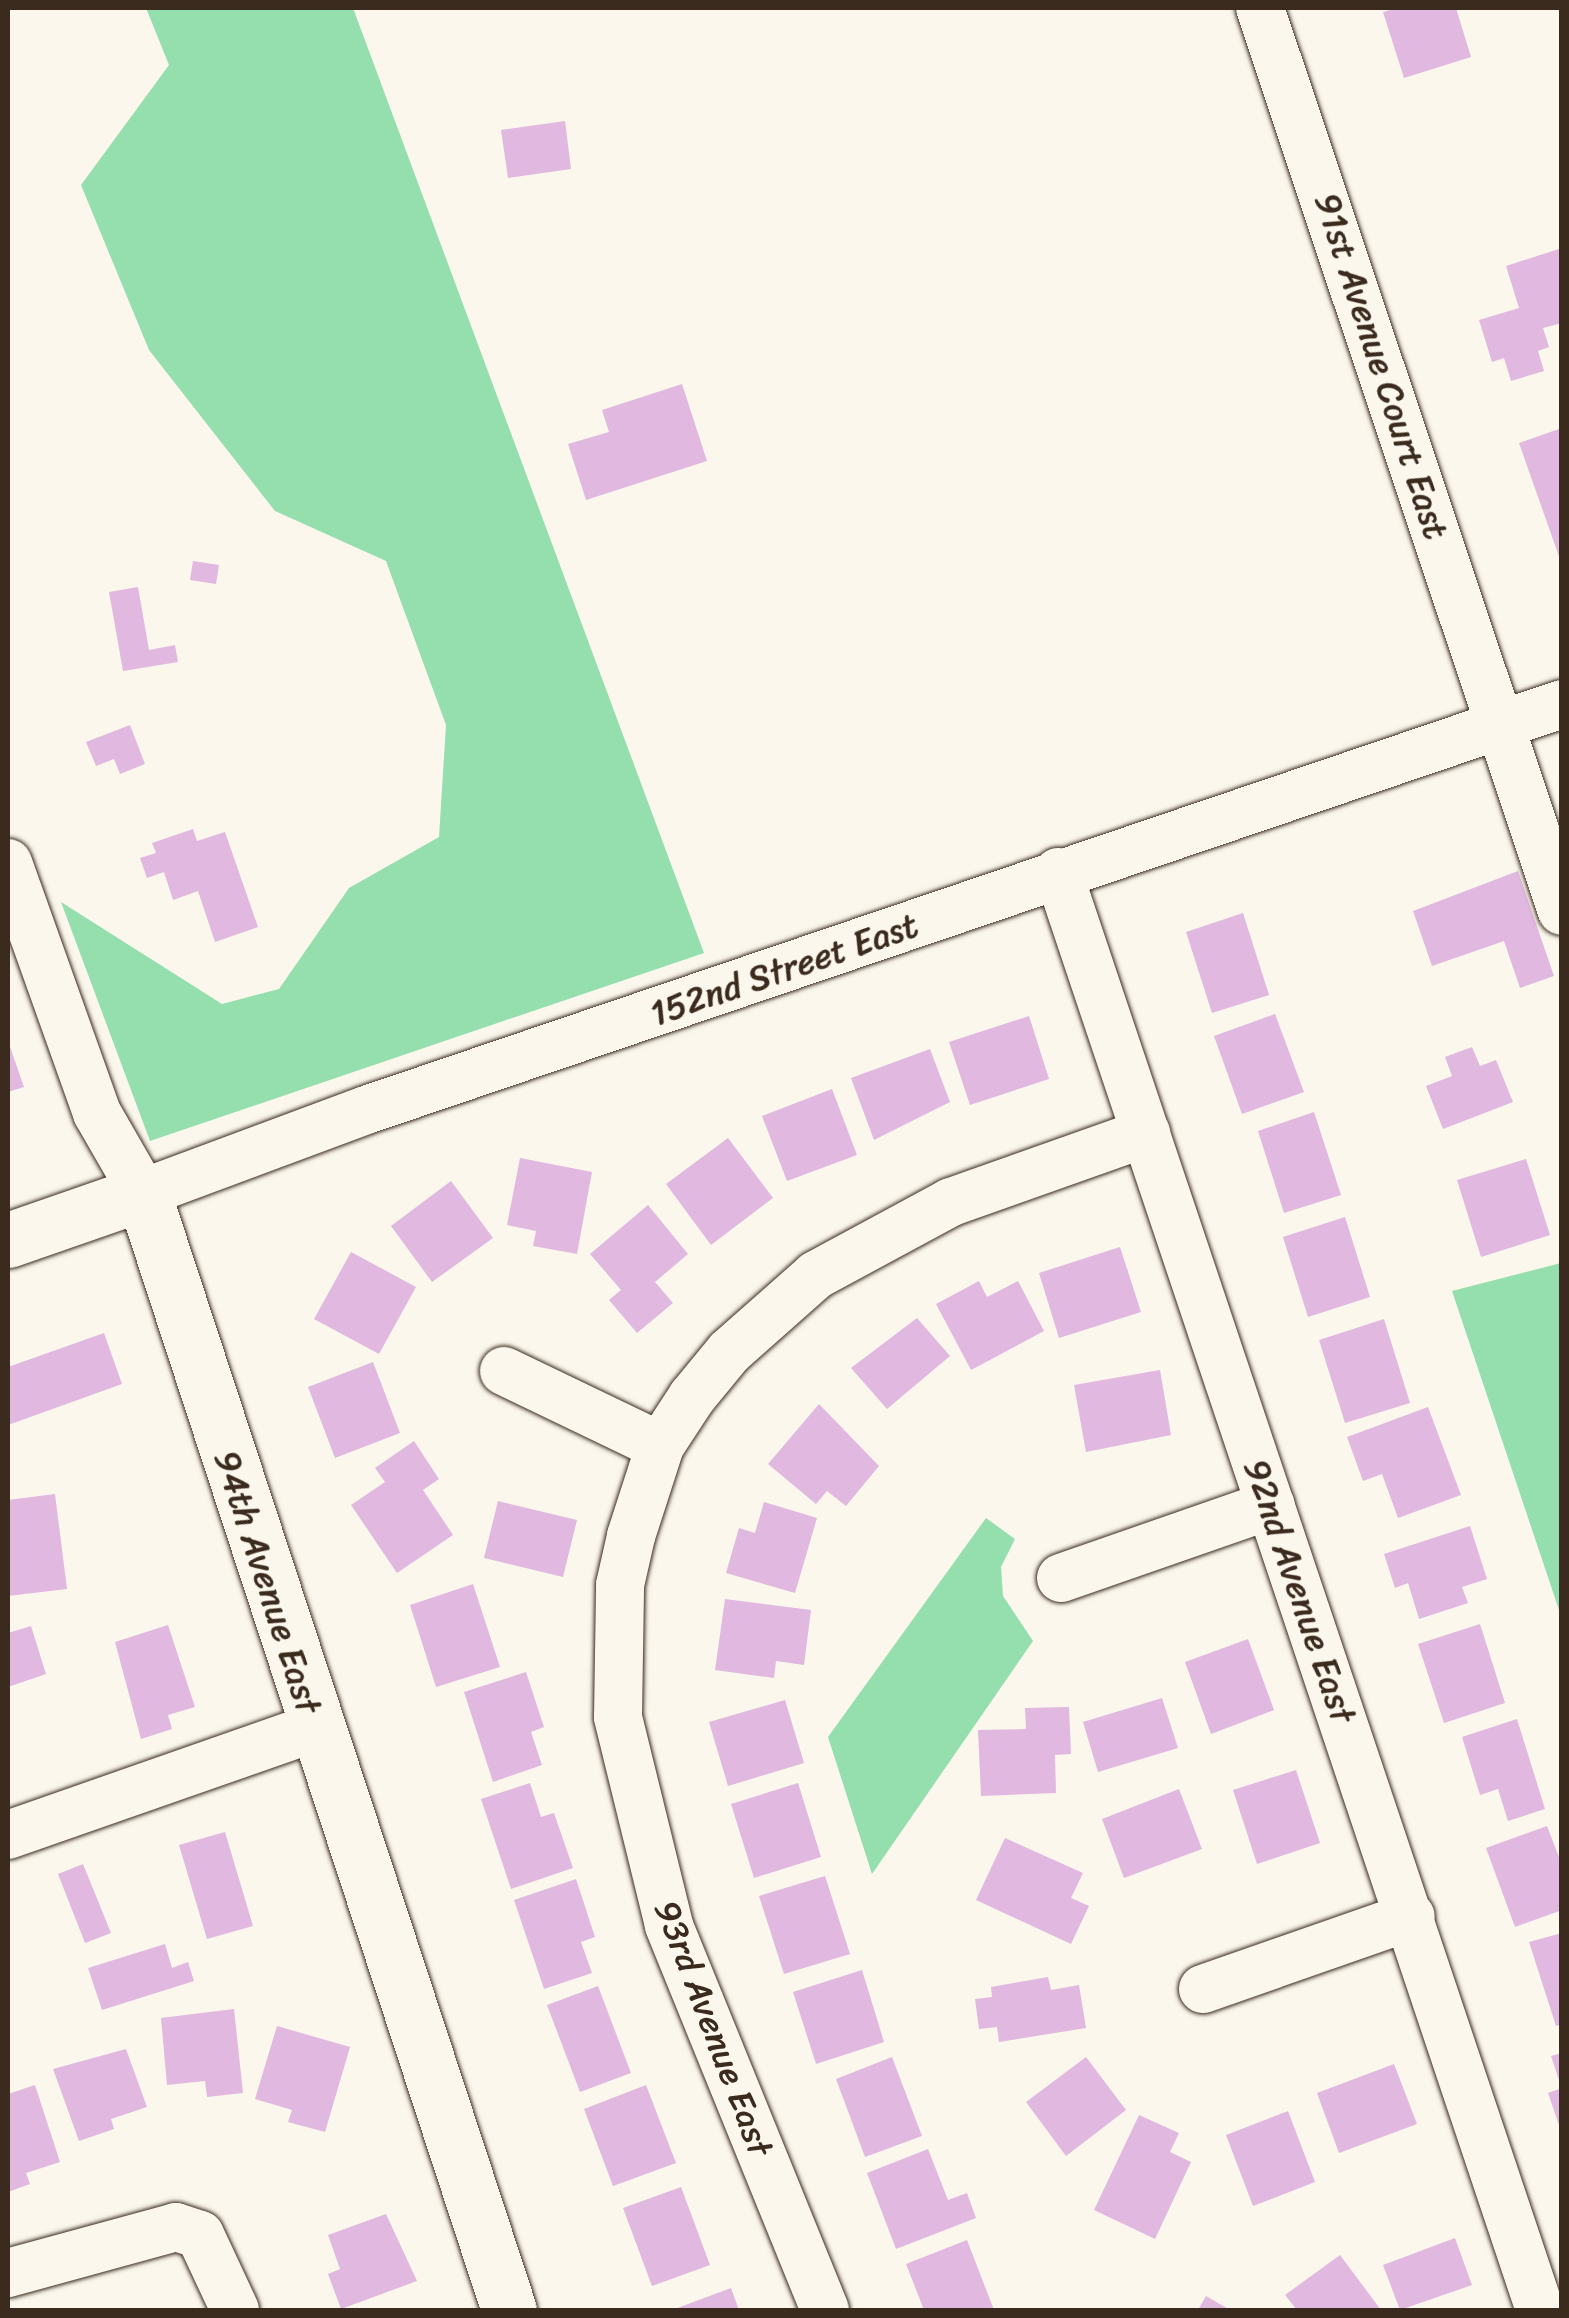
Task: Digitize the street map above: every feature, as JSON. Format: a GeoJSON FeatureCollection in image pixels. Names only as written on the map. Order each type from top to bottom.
{"type":"FeatureCollection","features":[{"type":"Feature","properties":{"kind":"main road","name":"152nd Street East"},"geometry":{"type":"LineString","coordinates":[[8,1240],[144,1193]]}},
{"type":"Feature","properties":{"kind":"main road","name":"94th Avenue East"},"geometry":{"type":"LineString","coordinates":[[144,1193],[314,1728],[508,2310]]}},
{"type":"Feature","properties":{"kind":"street","name":"91st Avenue Court East"},"geometry":{"type":"LineString","coordinates":[[1260,8],[1562,911]]}},
{"type":"Feature","properties":{"kind":"street","name":"152nd Street East"},"geometry":{"type":"LineString","coordinates":[[144,1193],[1058,872],[1562,704]]}},
{"type":"Feature","properties":{"kind":"street","name":"94th Avenue East"},"geometry":{"type":"LineString","coordinates":[[8,862],[97,1113],[144,1193]]}},
{"type":"Feature","properties":{"kind":"street","name":"92nd Avenue East"},"geometry":{"type":"LineString","coordinates":[[1058,872],[1540,2310]]}},
{"type":"Feature","properties":{"kind":"street"},"geometry":{"type":"LineString","coordinates":[[504,1371],[660,1446],[730,1352],[816,1275],[859,1247],[951,1202],[1146,1132]]}},
{"type":"Feature","properties":{"kind":"street","name":"93rd Avenue East"},"geometry":{"type":"LineString","coordinates":[[660,1446],[620,1585],[618,1717],[669,1925],[824,2310]]}},
{"type":"Feature","properties":{"kind":"street"},"geometry":{"type":"LineString","coordinates":[[1061,1578],[1271,1506]]}},
{"type":"Feature","properties":{"kind":"street"},"geometry":{"type":"LineString","coordinates":[[8,1836],[314,1728]]}},
{"type":"Feature","properties":{"kind":"street"},"geometry":{"type":"LineString","coordinates":[[1203,1990],[1410,1916]]}},
{"type":"Feature","properties":{"kind":"street"},"geometry":{"type":"LineString","coordinates":[[8,2273],[176,2227],[200,2235],[235,2310]]}},
{"type":"Feature","properties":{"kind":"green space"},"geometry":{"type":"Polygon","coordinates":[[[146,8],[353,8],[704,953],[150,1141],[61,902],[222,1004],[279,989],[349,888],[439,837],[446,725],[386,561],[275,511],[149,350],[81,185],[169,65],[146,8]]]}},
{"type":"Feature","properties":{"kind":"green space"},"geometry":{"type":"Polygon","coordinates":[[[1562,1263],[1561,1616],[1452,1291],[1562,1263]]]}},
{"type":"Feature","properties":{"kind":"green space"},"geometry":{"type":"Polygon","coordinates":[[[986,1518],[1015,1539],[1001,1567],[1003,1596],[1033,1641],[872,1874],[828,1737],[986,1518]]]}},
{"type":"Feature","properties":{"kind":"building"},"geometry":{"type":"Polygon","coordinates":[[[1398,8],[1456,8],[1471,57],[1404,78],[1383,12],[1398,8]]]}},
{"type":"Feature","properties":{"kind":"building"},"geometry":{"type":"Polygon","coordinates":[[[565,121],[571,169],[508,178],[501,130],[565,121]]]}},
{"type":"Feature","properties":{"kind":"building"},"geometry":{"type":"Polygon","coordinates":[[[1562,248],[1562,323],[1543,328],[1549,347],[1538,351],[1544,371],[1511,381],[1504,358],[1492,362],[1479,320],[1519,308],[1506,266],[1562,248]]]}},
{"type":"Feature","properties":{"kind":"building"},"geometry":{"type":"Polygon","coordinates":[[[682,384],[707,461],[586,500],[568,444],[609,432],[602,410],[682,384]]]}},
{"type":"Feature","properties":{"kind":"building"},"geometry":{"type":"Polygon","coordinates":[[[1562,428],[1562,562],[1561,562],[1519,443],[1562,428]]]}},
{"type":"Feature","properties":{"kind":"building"},"geometry":{"type":"Polygon","coordinates":[[[193,561],[219,565],[216,584],[190,580],[193,561]]]}},
{"type":"Feature","properties":{"kind":"building"},"geometry":{"type":"Polygon","coordinates":[[[138,587],[149,650],[175,645],[178,662],[123,671],[109,592],[138,587]]]}},
{"type":"Feature","properties":{"kind":"building"},"geometry":{"type":"Polygon","coordinates":[[[130,725],[145,764],[120,774],[114,759],[96,766],[86,742],[130,725]]]}},
{"type":"Feature","properties":{"kind":"building"},"geometry":{"type":"Polygon","coordinates":[[[193,829],[197,841],[225,832],[258,927],[215,942],[198,891],[173,900],[164,872],[147,878],[140,858],[156,853],[152,843],[193,829]]]}},
{"type":"Feature","properties":{"kind":"building"},"geometry":{"type":"Polygon","coordinates":[[[1518,871],[1554,976],[1520,988],[1504,941],[1432,966],[1413,911],[1518,871]]]}},
{"type":"Feature","properties":{"kind":"building"},"geometry":{"type":"Polygon","coordinates":[[[1243,913],[1269,995],[1212,1013],[1186,932],[1243,913]]]}},
{"type":"Feature","properties":{"kind":"building"},"geometry":{"type":"Polygon","coordinates":[[[1275,1014],[1304,1092],[1242,1114],[1214,1036],[1275,1014]]]}},
{"type":"Feature","properties":{"kind":"building"},"geometry":{"type":"Polygon","coordinates":[[[1029,1016],[1049,1079],[970,1105],[949,1042],[1029,1016]]]}},
{"type":"Feature","properties":{"kind":"building"},"geometry":{"type":"Polygon","coordinates":[[[8,1041],[24,1087],[8,1092],[8,1041]]]}},
{"type":"Feature","properties":{"kind":"building"},"geometry":{"type":"Polygon","coordinates":[[[1472,1047],[1480,1066],[1496,1060],[1513,1102],[1443,1129],[1426,1086],[1452,1076],[1445,1057],[1472,1047]]]}},
{"type":"Feature","properties":{"kind":"building"},"geometry":{"type":"Polygon","coordinates":[[[930,1049],[950,1102],[874,1140],[851,1078],[930,1049]]]}},
{"type":"Feature","properties":{"kind":"building"},"geometry":{"type":"Polygon","coordinates":[[[832,1089],[857,1155],[787,1181],[762,1116],[832,1089]]]}},
{"type":"Feature","properties":{"kind":"building"},"geometry":{"type":"Polygon","coordinates":[[[1314,1112],[1341,1195],[1284,1213],[1258,1131],[1314,1112]]]}},
{"type":"Feature","properties":{"kind":"building"},"geometry":{"type":"Polygon","coordinates":[[[728,1138],[773,1198],[711,1245],[666,1184],[728,1138]]]}},
{"type":"Feature","properties":{"kind":"building"},"geometry":{"type":"Polygon","coordinates":[[[520,1158],[592,1172],[577,1254],[533,1246],[536,1231],[507,1225],[520,1158]]]}},
{"type":"Feature","properties":{"kind":"building"},"geometry":{"type":"Polygon","coordinates":[[[1526,1159],[1550,1235],[1481,1257],[1457,1180],[1526,1159]]]}},
{"type":"Feature","properties":{"kind":"building"},"geometry":{"type":"Polygon","coordinates":[[[451,1181],[493,1238],[432,1282],[391,1226],[451,1181]]]}},
{"type":"Feature","properties":{"kind":"building"},"geometry":{"type":"Polygon","coordinates":[[[648,1205],[688,1254],[655,1282],[673,1303],[637,1333],[609,1300],[621,1290],[590,1254],[648,1205]]]}},
{"type":"Feature","properties":{"kind":"building"},"geometry":{"type":"Polygon","coordinates":[[[1345,1217],[1370,1297],[1308,1317],[1283,1237],[1345,1217]]]}},
{"type":"Feature","properties":{"kind":"building"},"geometry":{"type":"Polygon","coordinates":[[[1120,1247],[1141,1312],[1059,1338],[1039,1273],[1120,1247]]]}},
{"type":"Feature","properties":{"kind":"building"},"geometry":{"type":"Polygon","coordinates":[[[351,1252],[416,1287],[379,1354],[314,1319],[351,1252]]]}},
{"type":"Feature","properties":{"kind":"building"},"geometry":{"type":"Polygon","coordinates":[[[979,1281],[987,1297],[1018,1281],[1044,1331],[971,1370],[936,1304],[979,1281]]]}},
{"type":"Feature","properties":{"kind":"building"},"geometry":{"type":"Polygon","coordinates":[[[917,1318],[950,1356],[887,1409],[851,1368],[917,1318]]]}},
{"type":"Feature","properties":{"kind":"building"},"geometry":{"type":"Polygon","coordinates":[[[1384,1319],[1410,1403],[1345,1423],[1319,1340],[1384,1319]]]}},
{"type":"Feature","properties":{"kind":"building"},"geometry":{"type":"Polygon","coordinates":[[[104,1333],[122,1384],[8,1425],[8,1367],[104,1333]]]}},
{"type":"Feature","properties":{"kind":"building"},"geometry":{"type":"Polygon","coordinates":[[[373,1362],[400,1433],[335,1458],[308,1387],[373,1362]]]}},
{"type":"Feature","properties":{"kind":"building"},"geometry":{"type":"Polygon","coordinates":[[[1160,1370],[1171,1435],[1086,1452],[1074,1385],[1160,1370]]]}},
{"type":"Feature","properties":{"kind":"building"},"geometry":{"type":"Polygon","coordinates":[[[819,1404],[879,1466],[846,1506],[827,1491],[816,1504],[768,1464],[819,1404]]]}},
{"type":"Feature","properties":{"kind":"building"},"geometry":{"type":"Polygon","coordinates":[[[1428,1407],[1461,1495],[1398,1518],[1382,1474],[1363,1481],[1347,1437],[1428,1407]]]}},
{"type":"Feature","properties":{"kind":"building"},"geometry":{"type":"Polygon","coordinates":[[[414,1441],[439,1479],[423,1490],[453,1535],[397,1573],[351,1505],[385,1482],[375,1468],[414,1441]]]}},
{"type":"Feature","properties":{"kind":"building"},"geometry":{"type":"Polygon","coordinates":[[[55,1494],[67,1589],[8,1596],[8,1500],[55,1494]]]}},
{"type":"Feature","properties":{"kind":"building"},"geometry":{"type":"Polygon","coordinates":[[[498,1501],[577,1520],[563,1577],[484,1558],[498,1501]]]}},
{"type":"Feature","properties":{"kind":"building"},"geometry":{"type":"Polygon","coordinates":[[[764,1502],[817,1518],[795,1593],[726,1573],[739,1528],[755,1533],[764,1502]]]}},
{"type":"Feature","properties":{"kind":"building"},"geometry":{"type":"Polygon","coordinates":[[[1470,1526],[1487,1579],[1462,1587],[1468,1603],[1419,1619],[1408,1583],[1395,1588],[1384,1554],[1470,1526]]]}},
{"type":"Feature","properties":{"kind":"building"},"geometry":{"type":"Polygon","coordinates":[[[473,1584],[500,1667],[436,1687],[410,1605],[473,1584]]]}},
{"type":"Feature","properties":{"kind":"building"},"geometry":{"type":"Polygon","coordinates":[[[725,1599],[811,1610],[804,1665],[776,1661],[774,1678],[715,1670],[725,1599]]]}},
{"type":"Feature","properties":{"kind":"building"},"geometry":{"type":"Polygon","coordinates":[[[1480,1624],[1505,1703],[1444,1723],[1418,1644],[1480,1624]]]}},
{"type":"Feature","properties":{"kind":"building"},"geometry":{"type":"Polygon","coordinates":[[[168,1625],[195,1707],[168,1715],[172,1729],[141,1739],[115,1642],[168,1625]]]}},
{"type":"Feature","properties":{"kind":"building"},"geometry":{"type":"Polygon","coordinates":[[[31,1626],[46,1674],[8,1687],[8,1633],[31,1626]]]}},
{"type":"Feature","properties":{"kind":"building"},"geometry":{"type":"Polygon","coordinates":[[[1248,1639],[1274,1710],[1211,1734],[1185,1662],[1248,1639]]]}},
{"type":"Feature","properties":{"kind":"building"},"geometry":{"type":"Polygon","coordinates":[[[526,1672],[544,1727],[531,1732],[542,1765],[493,1782],[464,1692],[526,1672]]]}},
{"type":"Feature","properties":{"kind":"building"},"geometry":{"type":"Polygon","coordinates":[[[1162,1698],[1178,1748],[1098,1772],[1083,1722],[1162,1698]]]}},
{"type":"Feature","properties":{"kind":"building"},"geometry":{"type":"Polygon","coordinates":[[[785,1700],[804,1763],[728,1786],[709,1722],[785,1700]]]}},
{"type":"Feature","properties":{"kind":"building"},"geometry":{"type":"Polygon","coordinates":[[[1069,1707],[1071,1754],[1055,1755],[1056,1793],[981,1796],[978,1730],[1026,1729],[1025,1708],[1069,1707]]]}},
{"type":"Feature","properties":{"kind":"building"},"geometry":{"type":"Polygon","coordinates":[[[1517,1719],[1545,1809],[1508,1821],[1498,1789],[1480,1795],[1462,1737],[1517,1719]]]}},
{"type":"Feature","properties":{"kind":"building"},"geometry":{"type":"Polygon","coordinates":[[[1296,1770],[1320,1843],[1257,1864],[1233,1790],[1296,1770]]]}},
{"type":"Feature","properties":{"kind":"building"},"geometry":{"type":"Polygon","coordinates":[[[530,1783],[541,1817],[554,1813],[573,1868],[511,1889],[481,1799],[530,1783]]]}},
{"type":"Feature","properties":{"kind":"building"},"geometry":{"type":"Polygon","coordinates":[[[798,1783],[821,1857],[754,1878],[731,1804],[798,1783]]]}},
{"type":"Feature","properties":{"kind":"building"},"geometry":{"type":"Polygon","coordinates":[[[1179,1789],[1202,1849],[1124,1878],[1102,1819],[1179,1789]]]}},
{"type":"Feature","properties":{"kind":"building"},"geometry":{"type":"Polygon","coordinates":[[[1547,1826],[1562,1865],[1562,1910],[1515,1927],[1486,1848],[1547,1826]]]}},
{"type":"Feature","properties":{"kind":"building"},"geometry":{"type":"Polygon","coordinates":[[[225,1832],[253,1926],[207,1939],[179,1845],[225,1832]]]}},
{"type":"Feature","properties":{"kind":"building"},"geometry":{"type":"Polygon","coordinates":[[[1005,1838],[1083,1873],[1071,1898],[1089,1906],[1071,1944],[976,1900],[1005,1838]]]}},
{"type":"Feature","properties":{"kind":"building"},"geometry":{"type":"Polygon","coordinates":[[[83,1864],[111,1933],[85,1943],[58,1874],[83,1864]]]}},
{"type":"Feature","properties":{"kind":"building"},"geometry":{"type":"Polygon","coordinates":[[[825,1876],[850,1954],[784,1974],[759,1896],[825,1876]]]}},
{"type":"Feature","properties":{"kind":"building"},"geometry":{"type":"Polygon","coordinates":[[[576,1879],[595,1937],[581,1942],[592,1973],[544,1989],[514,1900],[576,1879]]]}},
{"type":"Feature","properties":{"kind":"building"},"geometry":{"type":"Polygon","coordinates":[[[1562,1933],[1562,2024],[1556,2026],[1529,1942],[1562,1933]]]}},
{"type":"Feature","properties":{"kind":"building"},"geometry":{"type":"Polygon","coordinates":[[[165,1944],[172,1968],[188,1962],[194,1981],[102,2010],[88,1968],[165,1944]]]}},
{"type":"Feature","properties":{"kind":"building"},"geometry":{"type":"Polygon","coordinates":[[[862,1970],[884,2042],[816,2064],[793,1992],[862,1970]]]}},
{"type":"Feature","properties":{"kind":"building"},"geometry":{"type":"Polygon","coordinates":[[[1048,1977],[1051,1990],[1079,1985],[1086,2028],[999,2042],[997,2027],[979,2029],[975,1999],[992,1997],[991,1987],[1048,1977]]]}},
{"type":"Feature","properties":{"kind":"building"},"geometry":{"type":"Polygon","coordinates":[[[598,1986],[631,2073],[580,2092],[547,2005],[598,1986]]]}},
{"type":"Feature","properties":{"kind":"building"},"geometry":{"type":"Polygon","coordinates":[[[234,2009],[243,2093],[207,2097],[205,2081],[167,2085],[161,2018],[234,2009]]]}},
{"type":"Feature","properties":{"kind":"building"},"geometry":{"type":"Polygon","coordinates":[[[277,2026],[350,2047],[325,2132],[288,2122],[292,2110],[255,2099],[277,2026]]]}},
{"type":"Feature","properties":{"kind":"building"},"geometry":{"type":"Polygon","coordinates":[[[126,2049],[147,2107],[111,2119],[114,2129],[79,2141],[53,2069],[126,2049]]]}},
{"type":"Feature","properties":{"kind":"building"},"geometry":{"type":"Polygon","coordinates":[[[1562,2053],[1562,2086],[1561,2086],[1551,2056],[1562,2053]]]}},
{"type":"Feature","properties":{"kind":"building"},"geometry":{"type":"Polygon","coordinates":[[[892,2057],[922,2136],[865,2157],[836,2079],[892,2057]]]}},
{"type":"Feature","properties":{"kind":"building"},"geometry":{"type":"Polygon","coordinates":[[[1086,2057],[1126,2110],[1066,2156],[1026,2102],[1086,2057]]]}},
{"type":"Feature","properties":{"kind":"building"},"geometry":{"type":"Polygon","coordinates":[[[1394,2064],[1417,2124],[1339,2153],[1317,2093],[1394,2064]]]}},
{"type":"Feature","properties":{"kind":"building"},"geometry":{"type":"Polygon","coordinates":[[[35,2085],[60,2162],[26,2173],[30,2184],[8,2192],[8,2094],[35,2085]]]}},
{"type":"Feature","properties":{"kind":"building"},"geometry":{"type":"Polygon","coordinates":[[[646,2085],[676,2163],[613,2186],[584,2109],[646,2085]]]}},
{"type":"Feature","properties":{"kind":"building"},"geometry":{"type":"Polygon","coordinates":[[[1562,2088],[1562,2131],[1561,2131],[1548,2093],[1562,2088]]]}},
{"type":"Feature","properties":{"kind":"building"},"geometry":{"type":"Polygon","coordinates":[[[1288,2111],[1315,2182],[1253,2206],[1226,2135],[1288,2111]]]}},
{"type":"Feature","properties":{"kind":"building"},"geometry":{"type":"Polygon","coordinates":[[[1139,2115],[1179,2133],[1170,2152],[1191,2162],[1155,2239],[1094,2210],[1139,2115]]]}},
{"type":"Feature","properties":{"kind":"building"},"geometry":{"type":"Polygon","coordinates":[[[928,2149],[948,2200],[967,2193],[976,2218],[896,2249],[867,2173],[928,2149]]]}},
{"type":"Feature","properties":{"kind":"building"},"geometry":{"type":"Polygon","coordinates":[[[681,2187],[710,2265],[652,2286],[623,2208],[681,2187]]]}},
{"type":"Feature","properties":{"kind":"building"},"geometry":{"type":"Polygon","coordinates":[[[386,2214],[417,2281],[341,2309],[328,2274],[340,2269],[328,2235],[386,2214]]]}},
{"type":"Feature","properties":{"kind":"building"},"geometry":{"type":"Polygon","coordinates":[[[1455,2238],[1472,2285],[1400,2310],[1383,2265],[1455,2238]]]}},
{"type":"Feature","properties":{"kind":"building"},"geometry":{"type":"Polygon","coordinates":[[[967,2240],[994,2310],[924,2310],[906,2264],[967,2240]]]}},
{"type":"Feature","properties":{"kind":"building"},"geometry":{"type":"Polygon","coordinates":[[[1340,2255],[1381,2310],[1297,2310],[1285,2295],[1340,2255]]]}},
{"type":"Feature","properties":{"kind":"building"},"geometry":{"type":"Polygon","coordinates":[[[731,2288],[739,2310],[672,2310],[731,2288]]]}},
{"type":"Feature","properties":{"kind":"building"},"geometry":{"type":"Polygon","coordinates":[[[1206,2296],[1230,2310],[1198,2310],[1206,2296]]]}}]}
